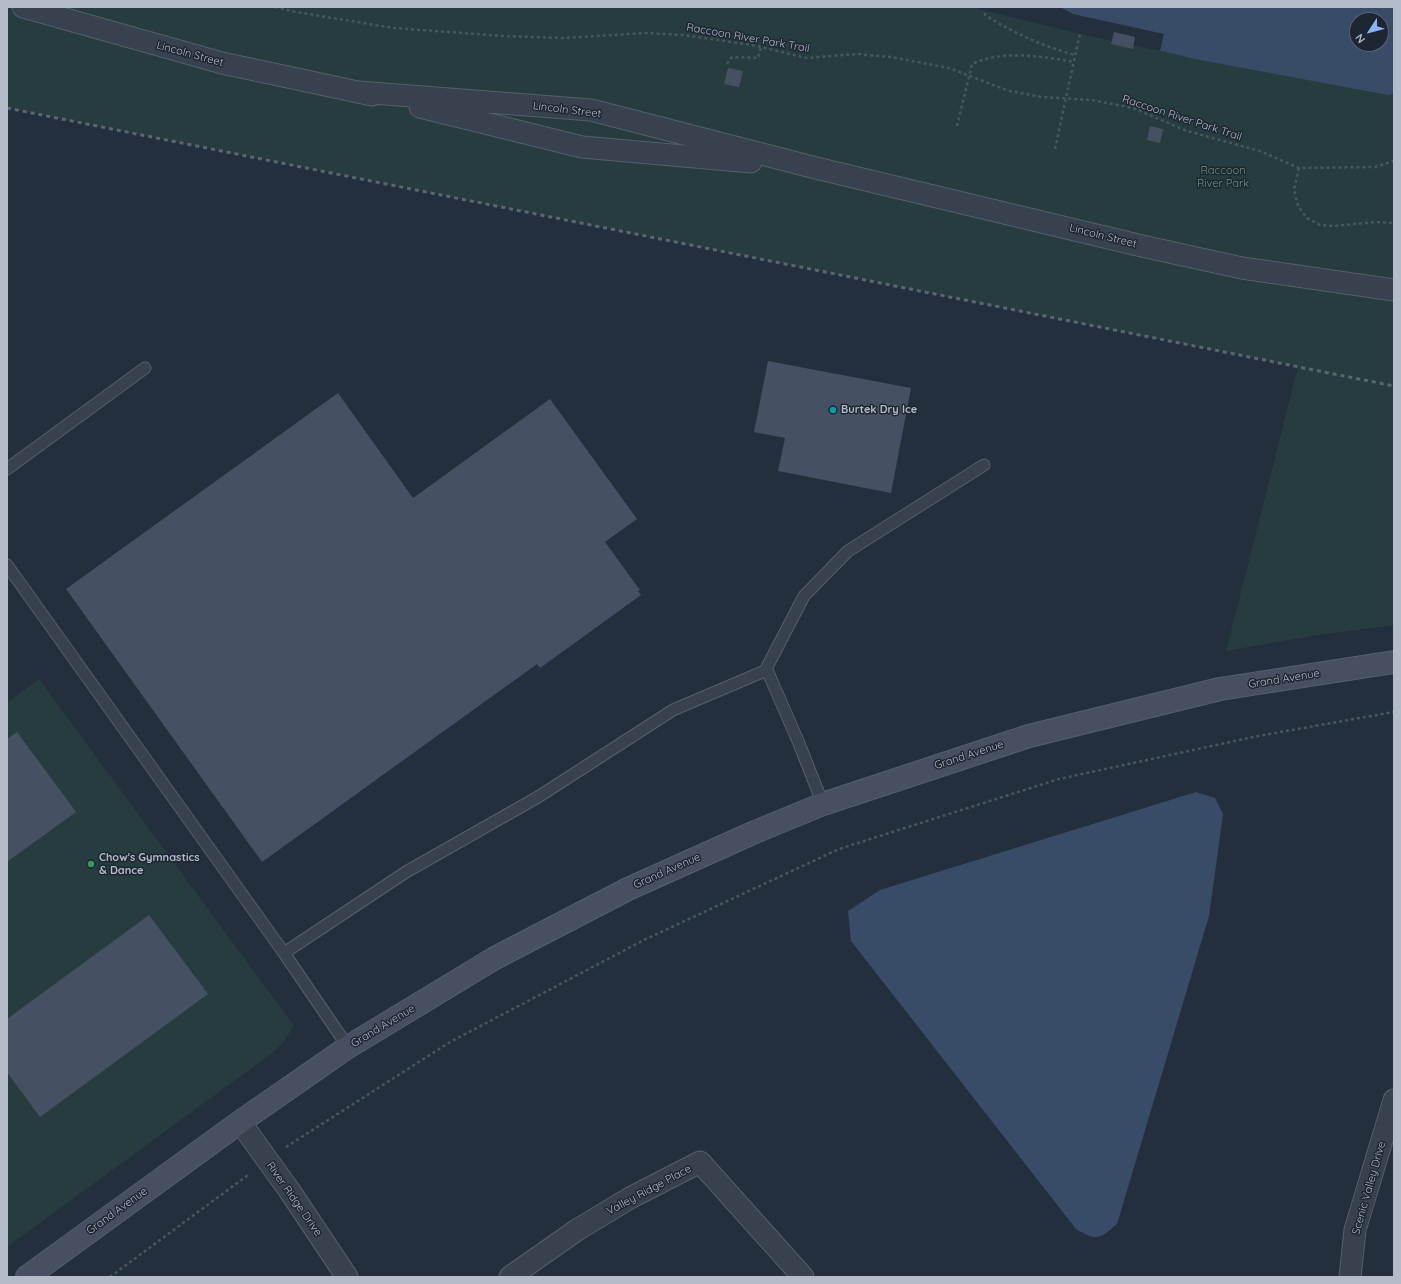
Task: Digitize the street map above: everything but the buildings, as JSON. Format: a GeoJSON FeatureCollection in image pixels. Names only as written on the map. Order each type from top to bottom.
{"type":"FeatureCollection","features":[{"type":"Feature","properties":{"kind":"main road","name":"Grand Avenue"},"geometry":{"type":"LineString","coordinates":[[27,1277],[240,1122],[348,1047],[495,958],[628,889],[755,832],[823,804],[1029,736],[1220,689],[1394,662]]}},
{"type":"Feature","properties":{"kind":"street","name":"Lincoln Street"},"geometry":{"type":"LineString","coordinates":[[23,7],[222,63],[360,92],[582,147],[816,168]]}},
{"type":"Feature","properties":{"kind":"street","name":"Lincoln Street"},"geometry":{"type":"LineString","coordinates":[[360,92],[590,110],[816,168],[1242,268],[1394,290]]}},
{"type":"Feature","properties":{"kind":"street","name":"Scenic Valley Drive"},"geometry":{"type":"LineString","coordinates":[[1350,1277],[1355,1230],[1394,1100]]}},
{"type":"Feature","properties":{"kind":"street","name":"River Ridge Drive"},"geometry":{"type":"LineString","coordinates":[[240,1122],[289,1190],[346,1277]]}},
{"type":"Feature","properties":{"kind":"street","name":"Valley Ridge Place"},"geometry":{"type":"LineString","coordinates":[[510,1277],[577,1230],[630,1198],[700,1162],[803,1277]]}},
{"type":"Feature","properties":{"kind":"lane"},"geometry":{"type":"LineString","coordinates":[[7,469],[145,368]]}},
{"type":"Feature","properties":{"kind":"lane"},"geometry":{"type":"LineString","coordinates":[[284,953],[406,872],[538,797],[673,710],[765,671],[804,596],[848,551],[984,465]]}},
{"type":"Feature","properties":{"kind":"lane"},"geometry":{"type":"LineString","coordinates":[[7,565],[284,953],[348,1047]]}},
{"type":"Feature","properties":{"kind":"lane"},"geometry":{"type":"LineString","coordinates":[[765,671],[767,670],[798,741],[823,804]]}},
{"type":"Feature","properties":{"kind":"path","name":"Raccoon River Park Trail"},"geometry":{"type":"LineString","coordinates":[[275,7],[296,12],[394,28],[503,36],[563,38],[646,33],[683,35],[761,47],[808,58],[857,54],[891,57],[925,62],[1009,91],[1042,97],[1091,100],[1133,108],[1187,131],[1260,152],[1299,168],[1375,167],[1394,161]]}},
{"type":"Feature","properties":{"kind":"path"},"geometry":{"type":"LineString","coordinates":[[985,13],[984,15],[1001,26],[1045,46],[1075,55]]}},
{"type":"Feature","properties":{"kind":"path"},"geometry":{"type":"LineString","coordinates":[[1055,148],[1080,34]]}},
{"type":"Feature","properties":{"kind":"path"},"geometry":{"type":"LineString","coordinates":[[727,64],[732,58],[758,58],[761,47]]}},
{"type":"Feature","properties":{"kind":"path"},"geometry":{"type":"LineString","coordinates":[[957,126],[972,64],[980,60],[997,57],[1040,57],[1074,62]]}},
{"type":"Feature","properties":{"kind":"path"},"geometry":{"type":"LineString","coordinates":[[1299,168],[1294,189],[1298,206],[1307,218],[1320,225],[1334,226],[1375,222],[1394,223]]}},
{"type":"Feature","properties":{"kind":"path"},"geometry":{"type":"LineString","coordinates":[[289,1145],[450,1042],[644,940],[839,849],[1058,779],[1258,736],[1394,712]]}},
{"type":"Feature","properties":{"kind":"path"},"geometry":{"type":"LineString","coordinates":[[110,1277],[247,1176]]}},
{"type":"Feature","properties":{"kind":"green space","name":"Raccoon River Park"},"geometry":{"type":"Polygon","coordinates":[[[7,7],[1394,7],[1394,625],[1317,635],[1226,651],[1298,367],[7,108],[7,7]]]}},
{"type":"Feature","properties":{"kind":"green space","name":"Chow's Gymnastics & Dance"},"geometry":{"type":"Polygon","coordinates":[[[39,679],[294,1026],[281,1045],[271,1054],[7,1247],[7,703],[39,679]]]}},
{"type":"Feature","properties":{"kind":"water"},"geometry":{"type":"Polygon","coordinates":[[[979,7],[1394,7],[1394,93],[1388,95],[1195,59],[979,7]]]}},
{"type":"Feature","properties":{"kind":"water"},"geometry":{"type":"Polygon","coordinates":[[[1196,792],[1215,798],[1223,814],[1209,916],[1117,1224],[1101,1236],[1088,1236],[1076,1229],[851,941],[848,911],[880,890],[1196,792]]]}},
{"type":"Feature","properties":{"kind":"pier"},"geometry":{"type":"Polygon","coordinates":[[[977,7],[1060,7],[1073,14],[1164,34],[1160,51],[1085,35],[978,9],[977,7]]]}},
{"type":"Feature","properties":{"kind":"railway"},"geometry":{"type":"LineString","coordinates":[[7,108],[1394,386]]}},
{"type":"Feature","properties":{"kind":"place","name":"Burtek Dry Ice"},"geometry":{"type":"Point","coordinates":[833,410]}},
{"type":"Feature","properties":{"kind":"place","name":"Chow's Gymnastics & Dance"},"geometry":{"type":"Point","coordinates":[91,864]}}]}
